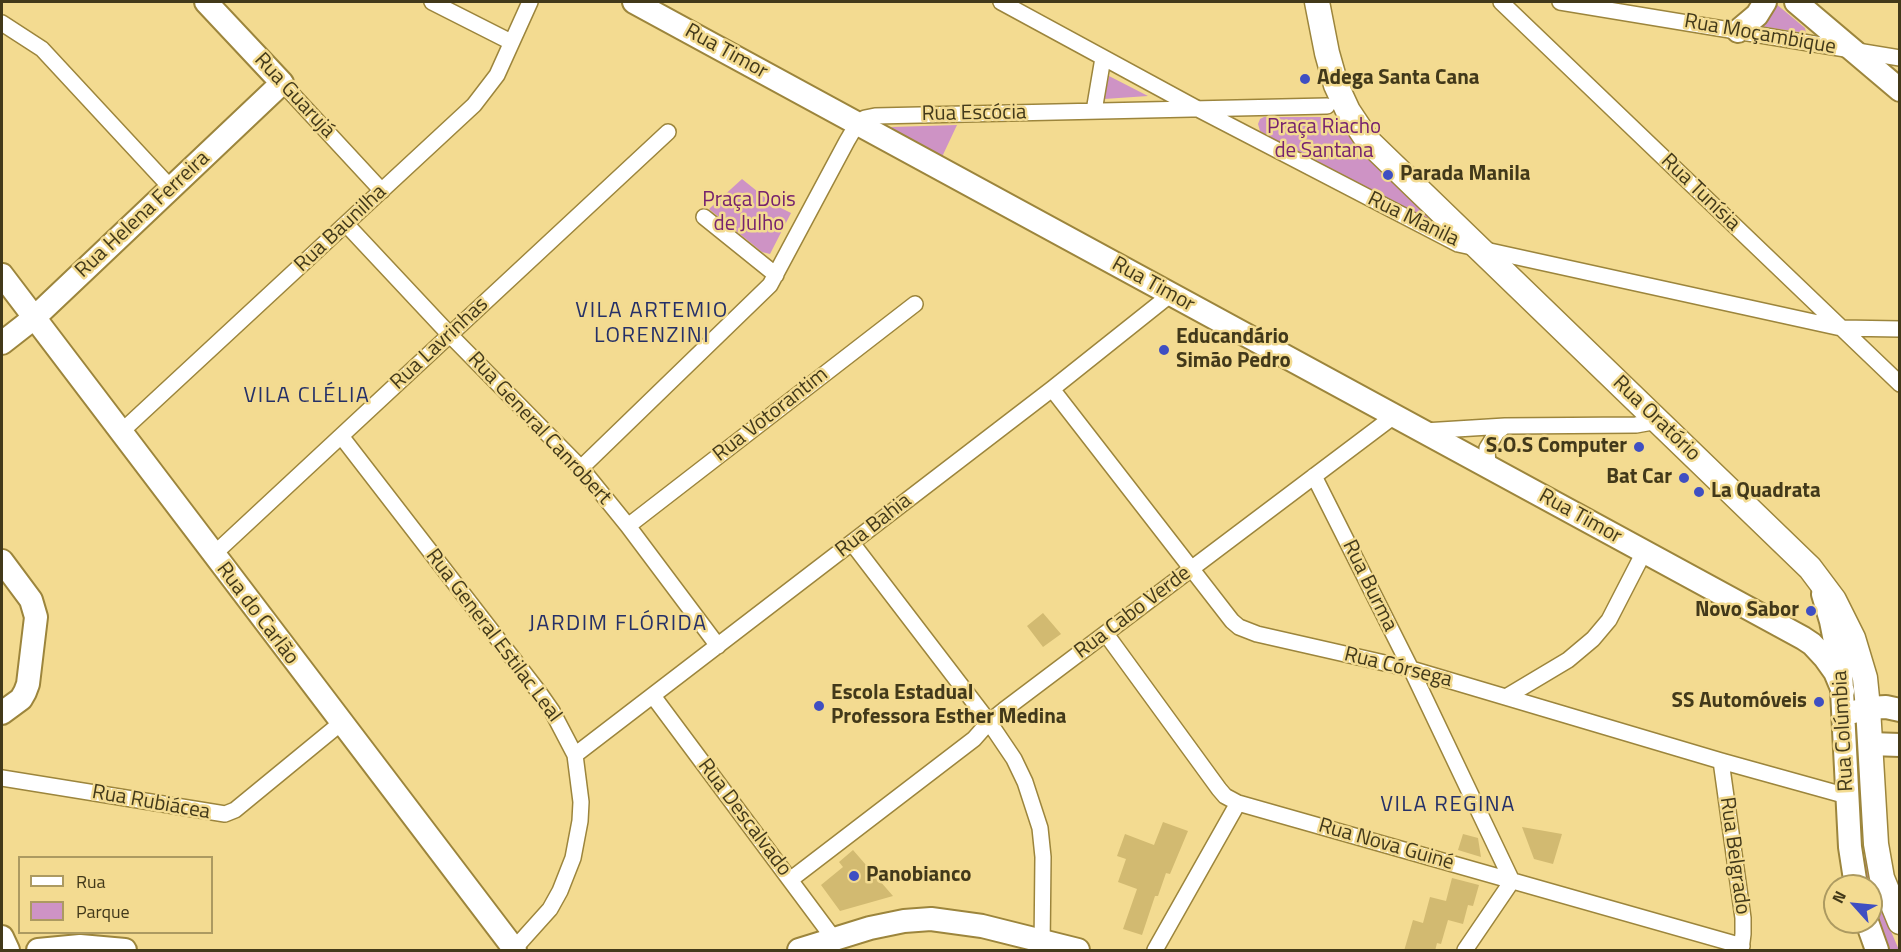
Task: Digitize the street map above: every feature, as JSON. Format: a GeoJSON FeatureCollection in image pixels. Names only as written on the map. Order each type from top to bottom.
{"type":"FeatureCollection","features":[{"type":"Feature","properties":{"kind":"main road","name":"Rua Oratório"},"geometry":{"type":"LineString","coordinates":[[1317,2],[1331,71],[1341,98],[1357,126],[1379,154],[1810,568],[1841,612],[1853,638],[1865,678],[1879,860],[1885,885],[1899,921]]}},
{"type":"Feature","properties":{"kind":"street","name":"Rua Guarujá"},"geometry":{"type":"LineString","coordinates":[[206,2],[382,190]]}},
{"type":"Feature","properties":{"kind":"street"},"geometry":{"type":"LineString","coordinates":[[432,2],[511,42]]}},
{"type":"Feature","properties":{"kind":"street","name":"Rua Baunilha"},"geometry":{"type":"LineString","coordinates":[[121,432],[486,92],[497,75],[530,2]]}},
{"type":"Feature","properties":{"kind":"street","name":"Rua Timor"},"geometry":{"type":"LineString","coordinates":[[634,2],[1812,644],[1831,666],[1843,691]]}},
{"type":"Feature","properties":{"kind":"street","name":"Rua Manila"},"geometry":{"type":"LineString","coordinates":[[1001,2],[1198,109],[1458,244],[1841,328],[1899,329]]}},
{"type":"Feature","properties":{"kind":"street","name":"Rua Tunísia"},"geometry":{"type":"LineString","coordinates":[[1501,2],[1899,384]]}},
{"type":"Feature","properties":{"kind":"street","name":"Rua Moçambique"},"geometry":{"type":"LineString","coordinates":[[1560,2],[1899,58]]}},
{"type":"Feature","properties":{"kind":"street"},"geometry":{"type":"LineString","coordinates":[[1738,31],[1757,15],[1765,2]]}},
{"type":"Feature","properties":{"kind":"street"},"geometry":{"type":"LineString","coordinates":[[1796,2],[1899,90]]}},
{"type":"Feature","properties":{"kind":"street"},"geometry":{"type":"LineString","coordinates":[[2,23],[42,49],[171,188]]}},
{"type":"Feature","properties":{"kind":"street"},"geometry":{"type":"LineString","coordinates":[[1094,111],[1103,58]]}},
{"type":"Feature","properties":{"kind":"street","name":"Rua Helena Ferreira"},"geometry":{"type":"LineString","coordinates":[[2,343],[34,318],[282,83]]}},
{"type":"Feature","properties":{"kind":"street","name":"Rua Escócia"},"geometry":{"type":"LineString","coordinates":[[857,124],[865,118],[874,116],[1327,106]]}},
{"type":"Feature","properties":{"kind":"street"},"geometry":{"type":"LineString","coordinates":[[581,468],[764,292],[776,275],[857,124]]}},
{"type":"Feature","properties":{"kind":"street","name":"Rua Lavrinhas"},"geometry":{"type":"LineString","coordinates":[[213,555],[668,132]]}},
{"type":"Feature","properties":{"kind":"street"},"geometry":{"type":"LineString","coordinates":[[704,217],[776,275]]}},
{"type":"Feature","properties":{"kind":"street","name":"Rua General Canrobert"},"geometry":{"type":"LineString","coordinates":[[346,224],[450,335],[581,468],[628,526],[718,646]]}},
{"type":"Feature","properties":{"kind":"street","name":"Rua do Carlão"},"geometry":{"type":"LineString","coordinates":[[2,275],[514,950]]}},
{"type":"Feature","properties":{"kind":"street","name":"Rua Bahia"},"geometry":{"type":"LineString","coordinates":[[575,755],[1052,389],[1170,295]]}},
{"type":"Feature","properties":{"kind":"street","name":"Rua Votorantim"},"geometry":{"type":"LineString","coordinates":[[628,526],[915,304]]}},
{"type":"Feature","properties":{"kind":"street","name":"Rua Córsega"},"geometry":{"type":"LineString","coordinates":[[1052,389],[1232,621],[1248,631],[1411,669],[1847,796]]}},
{"type":"Feature","properties":{"kind":"street","name":"Rua Cabo Verde"},"geometry":{"type":"LineString","coordinates":[[790,880],[974,739],[989,722],[1394,416]]}},
{"type":"Feature","properties":{"kind":"street"},"geometry":{"type":"LineString","coordinates":[[1421,431],[1505,426],[1636,425],[1658,421]]}},
{"type":"Feature","properties":{"kind":"street"},"geometry":{"type":"LineString","coordinates":[[1488,467],[1487,448],[1491,439],[1505,426]]}},
{"type":"Feature","properties":{"kind":"street","name":"Rua General Estilac Leal"},"geometry":{"type":"LineString","coordinates":[[341,436],[538,691],[552,711],[575,755],[581,802],[573,858],[550,909],[514,950]]}},
{"type":"Feature","properties":{"kind":"street","name":"Rua Burma"},"geometry":{"type":"LineString","coordinates":[[1314,476],[1411,669],[1512,881]]}},
{"type":"Feature","properties":{"kind":"street"},"geometry":{"type":"LineString","coordinates":[[852,543],[989,722],[1014,759],[1025,782],[1040,828],[1044,857],[1042,946]]}},
{"type":"Feature","properties":{"kind":"street"},"geometry":{"type":"LineString","coordinates":[[1506,697],[1568,660],[1593,639],[1609,620],[1644,552]]}},
{"type":"Feature","properties":{"kind":"street"},"geometry":{"type":"LineString","coordinates":[[2,561],[31,600],[36,617],[28,684],[21,699],[2,713]]}},
{"type":"Feature","properties":{"kind":"street","name":"Rua Colúmbia"},"geometry":{"type":"LineString","coordinates":[[1817,578],[1839,653],[1843,691],[1850,847],[1854,874]]}},
{"type":"Feature","properties":{"kind":"street","name":"Rua Nova Guiné"},"geometry":{"type":"LineString","coordinates":[[1106,634],[1219,789],[1226,796],[1238,802],[1741,948]]}},
{"type":"Feature","properties":{"kind":"street","name":"Rua Descalvado"},"geometry":{"type":"LineString","coordinates":[[653,696],[834,939]]}},
{"type":"Feature","properties":{"kind":"street"},"geometry":{"type":"LineString","coordinates":[[1844,718],[1854,711],[1868,708],[1886,707],[1899,711]]}},
{"type":"Feature","properties":{"kind":"street","name":"Rua Rubiácea"},"geometry":{"type":"LineString","coordinates":[[2,778],[225,814],[235,810],[341,723]]}},
{"type":"Feature","properties":{"kind":"street"},"geometry":{"type":"LineString","coordinates":[[1870,744],[1899,745]]}},
{"type":"Feature","properties":{"kind":"street","name":"Rua Belgrado"},"geometry":{"type":"LineString","coordinates":[[1721,761],[1743,918],[1741,948]]}},
{"type":"Feature","properties":{"kind":"street"},"geometry":{"type":"LineString","coordinates":[[1155,951],[1238,802]]}},
{"type":"Feature","properties":{"kind":"street"},"geometry":{"type":"LineString","coordinates":[[1465,951],[1512,881]]}},
{"type":"Feature","properties":{"kind":"street"},"geometry":{"type":"LineString","coordinates":[[799,951],[881,926],[931,919],[982,926],[1042,946],[1078,951]]}},
{"type":"Feature","properties":{"kind":"street"},"geometry":{"type":"LineString","coordinates":[[1871,934],[1877,951]]}},
{"type":"Feature","properties":{"kind":"street"},"geometry":{"type":"LineString","coordinates":[[2,936],[8,951]]}},
{"type":"Feature","properties":{"kind":"street"},"geometry":{"type":"LineString","coordinates":[[38,951],[80,946],[125,951]]}},
{"type":"Feature","properties":{"kind":"green space"},"geometry":{"type":"Polygon","coordinates":[[[1775,3],[1805,28],[1806,33],[1759,26],[1775,3]]]}},
{"type":"Feature","properties":{"kind":"green space"},"geometry":{"type":"Polygon","coordinates":[[[1109,76],[1148,96],[1104,99],[1109,76]]]}},
{"type":"Feature","properties":{"kind":"green space","name":"Praça Riacho de Santana"},"geometry":{"type":"Polygon","coordinates":[[[1264,117],[1336,117],[1367,158],[1428,216],[1427,221],[1421,222],[1260,131],[1258,124],[1264,117]]]}},
{"type":"Feature","properties":{"kind":"green space"},"geometry":{"type":"Polygon","coordinates":[[[957,125],[941,159],[890,129],[892,127],[957,125]]]}},
{"type":"Feature","properties":{"kind":"green space","name":"Praça Dois de Julho"},"geometry":{"type":"Polygon","coordinates":[[[742,179],[773,204],[791,213],[770,254],[762,252],[709,209],[742,179]]]}},
{"type":"Feature","properties":{"kind":"green space"},"geometry":{"type":"Polygon","coordinates":[[[1866,858],[1870,874],[1863,874],[1861,859],[1866,858]]]}},
{"type":"Feature","properties":{"kind":"green space"},"geometry":{"type":"Polygon","coordinates":[[[1883,913],[1899,950],[1888,950],[1881,934],[1883,913]]]}},
{"type":"Feature","properties":{"kind":"building"},"geometry":{"type":"Polygon","coordinates":[[[1043,613],[1061,634],[1043,647],[1027,626],[1043,613]]]}},
{"type":"Feature","properties":{"kind":"building"},"geometry":{"type":"Polygon","coordinates":[[[1163,822],[1188,831],[1170,874],[1166,873],[1158,896],[1155,896],[1142,935],[1123,929],[1137,889],[1118,882],[1126,859],[1117,856],[1125,834],[1154,845],[1163,822]]]}},
{"type":"Feature","properties":{"kind":"building"},"geometry":{"type":"Polygon","coordinates":[[[1522,827],[1562,834],[1553,864],[1534,859],[1522,827]]]}},
{"type":"Feature","properties":{"kind":"building"},"geometry":{"type":"Polygon","coordinates":[[[1463,834],[1478,838],[1481,857],[1458,850],[1463,834]]]}},
{"type":"Feature","properties":{"kind":"building","name":"Panobianco"},"geometry":{"type":"Polygon","coordinates":[[[853,850],[893,896],[840,911],[821,885],[843,867],[839,862],[853,850]]]}},
{"type":"Feature","properties":{"kind":"building"},"geometry":{"type":"Polygon","coordinates":[[[1452,878],[1479,885],[1473,906],[1468,905],[1463,924],[1448,920],[1441,944],[1437,943],[1435,951],[1404,951],[1413,920],[1423,923],[1430,897],[1446,901],[1452,878]]]}},
{"type":"Feature","properties":{"kind":"place","name":"Adega Santa Cana"},"geometry":{"type":"Point","coordinates":[1305,79]}},
{"type":"Feature","properties":{"kind":"place","name":"Parada Manila"},"geometry":{"type":"Point","coordinates":[1388,175]}},
{"type":"Feature","properties":{"kind":"place","name":"Educandário Simão Pedro"},"geometry":{"type":"Point","coordinates":[1164,350]}},
{"type":"Feature","properties":{"kind":"place","name":"S.O.S Computer"},"geometry":{"type":"Point","coordinates":[1639,447]}},
{"type":"Feature","properties":{"kind":"place","name":"Bat Car"},"geometry":{"type":"Point","coordinates":[1684,478]}},
{"type":"Feature","properties":{"kind":"place","name":"La Quadrata"},"geometry":{"type":"Point","coordinates":[1699,492]}},
{"type":"Feature","properties":{"kind":"place","name":"Novo Sabor"},"geometry":{"type":"Point","coordinates":[1811,611]}},
{"type":"Feature","properties":{"kind":"place","name":"SS Automóveis"},"geometry":{"type":"Point","coordinates":[1819,702]}},
{"type":"Feature","properties":{"kind":"place","name":"Escola Estadual Professora Esther Medina"},"geometry":{"type":"Point","coordinates":[819,706]}},
{"type":"Feature","properties":{"kind":"place","name":"Panobianco"},"geometry":{"type":"Point","coordinates":[854,876]}},
{"type":"Feature","properties":{"kind":"district","name":"VILA ARTEMIO LORENZINI"},"geometry":{"type":"Point","coordinates":[652,324]}},
{"type":"Feature","properties":{"kind":"district","name":"VILA CLÉLIA"},"geometry":{"type":"Point","coordinates":[307,397]}},
{"type":"Feature","properties":{"kind":"district","name":"JARDIM FLÓRIDA"},"geometry":{"type":"Point","coordinates":[618,625]}},
{"type":"Feature","properties":{"kind":"district","name":"VILA REGINA"},"geometry":{"type":"Point","coordinates":[1448,806]}}]}
